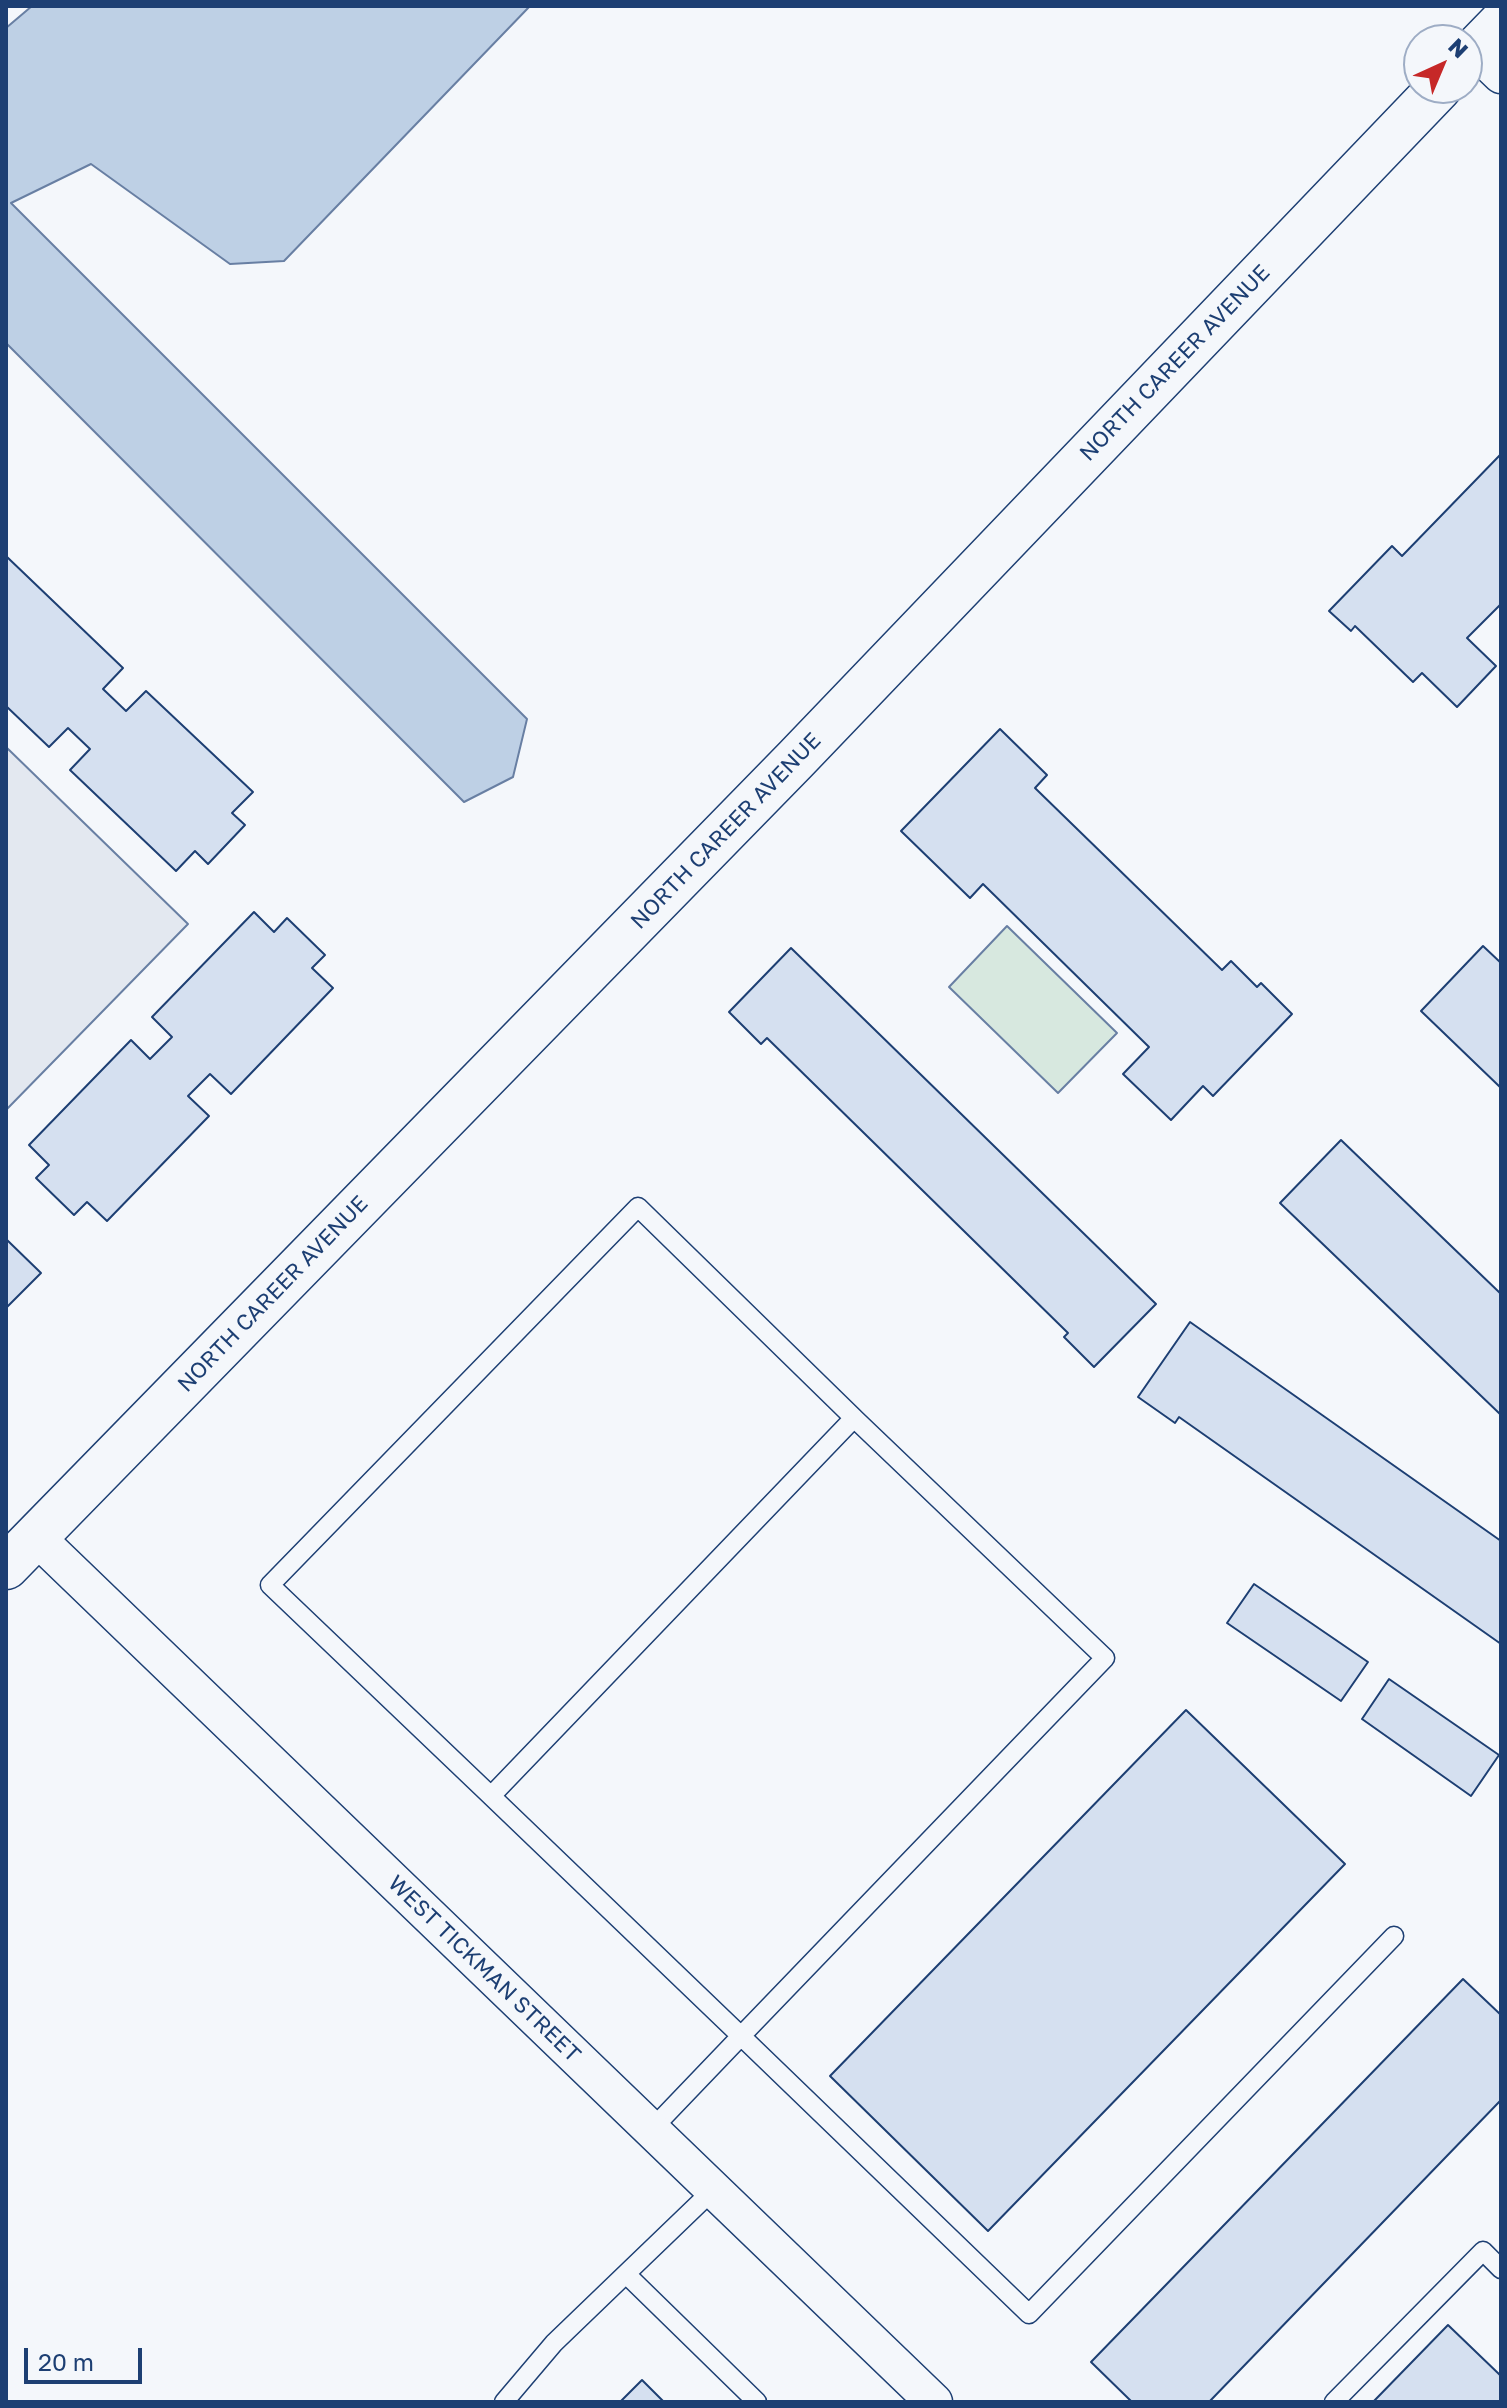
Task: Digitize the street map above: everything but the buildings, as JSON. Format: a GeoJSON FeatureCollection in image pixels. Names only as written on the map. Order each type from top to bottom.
{"type":"FeatureCollection","features":[{"type":"Feature","properties":{"kind":"street","name":"NORTH CAREER AVENUE"},"geometry":{"type":"LineString","coordinates":[[21,1551],[796,759],[1424,104]]}},
{"type":"Feature","properties":{"kind":"street","name":"WEST TICKMAN STREET"},"geometry":{"type":"LineString","coordinates":[[21,1551],[651,2130],[934,2402]]}},
{"type":"Feature","properties":{"kind":"lane"},"geometry":{"type":"LineString","coordinates":[[651,2130],[741,2036],[1105,1658],[638,1207],[270,1585],[741,2036],[1029,2314],[1394,1936]]}},
{"type":"Feature","properties":{"kind":"lane"},"geometry":{"type":"LineString","coordinates":[[491,1796],[854,1418]]}},
{"type":"Feature","properties":{"kind":"lane"},"geometry":{"type":"LineString","coordinates":[[504,2402],[554,2343],[713,2190]]}},
{"type":"Feature","properties":{"kind":"lane"},"geometry":{"type":"LineString","coordinates":[[1334,2402],[1483,2251],[1501,2269]]}},
{"type":"Feature","properties":{"kind":"lane"},"geometry":{"type":"LineString","coordinates":[[626,2274],[757,2402]]}},
{"type":"Feature","properties":{"kind":"shaded area"},"geometry":{"type":"Polygon","coordinates":[[[6,747],[188,924],[6,1110],[6,747]]]}},
{"type":"Feature","properties":{"kind":"shaded area"},"geometry":{"type":"Polygon","coordinates":[[[1007,926],[1117,1033],[1058,1093],[949,987],[1007,926]]]}},
{"type":"Feature","properties":{"kind":"water"},"geometry":{"type":"Polygon","coordinates":[[[32,6],[530,6],[284,261],[230,264],[91,164],[11,203],[527,719],[513,777],[464,802],[6,343],[6,28],[32,6]]]}}]}
